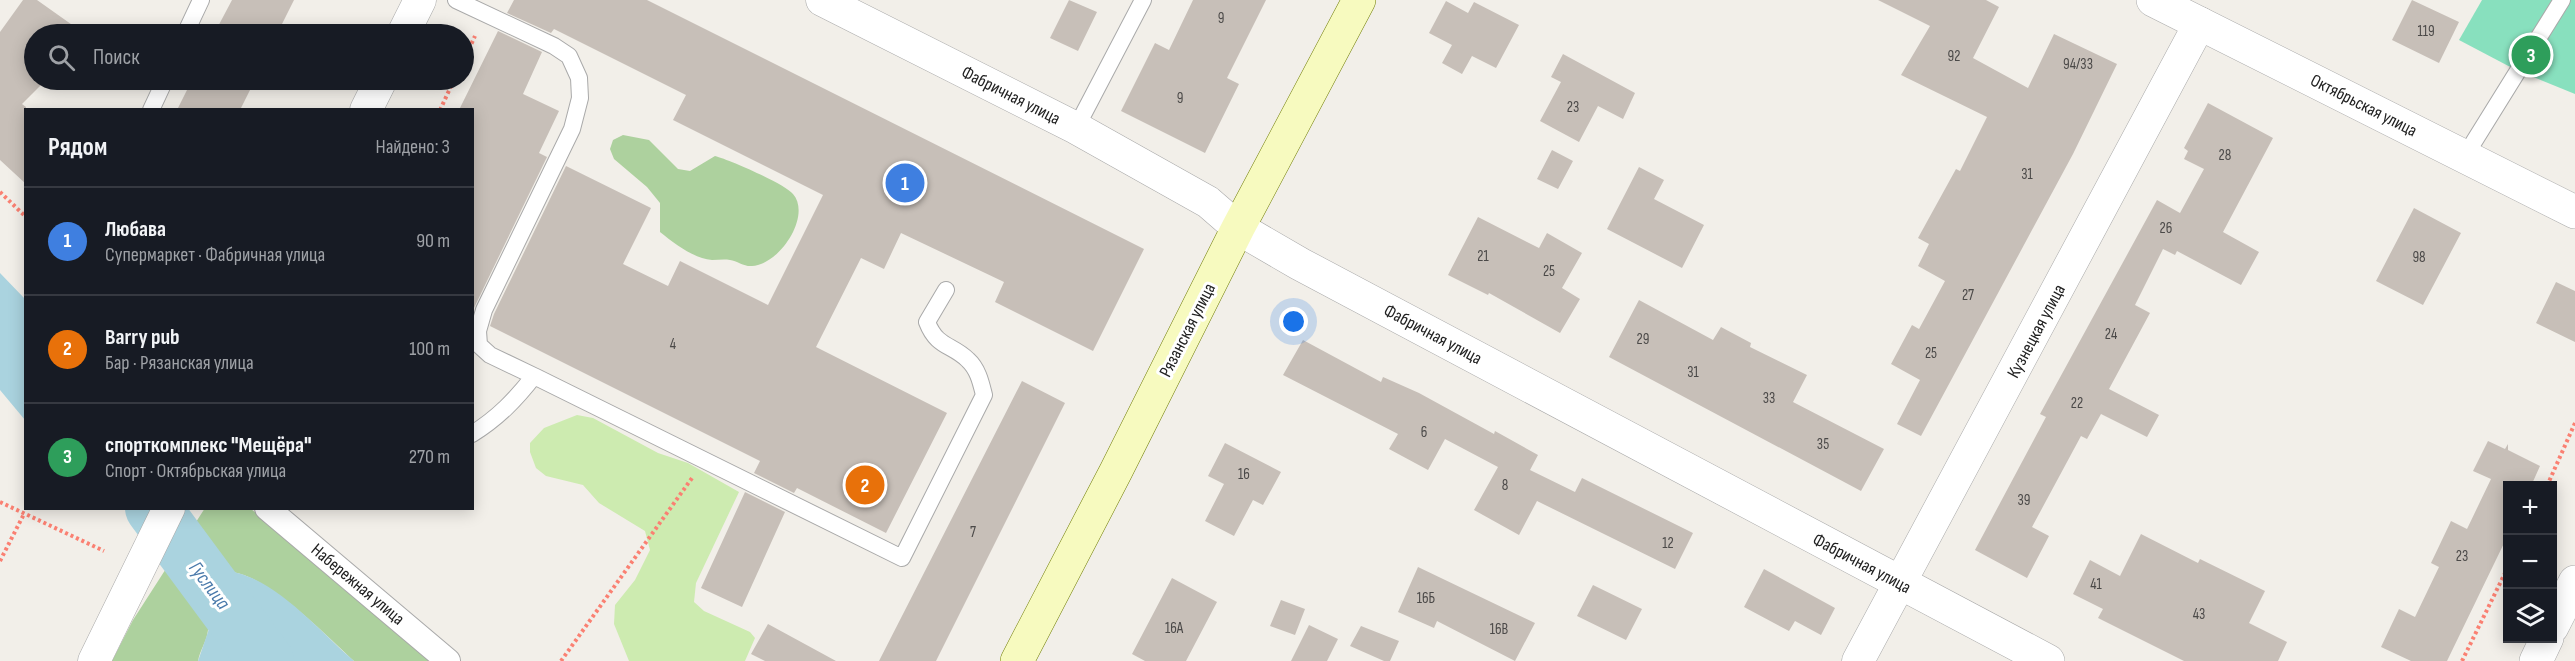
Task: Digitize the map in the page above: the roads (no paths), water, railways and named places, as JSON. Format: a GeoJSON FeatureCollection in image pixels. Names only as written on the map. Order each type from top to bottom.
{"type":"FeatureCollection","features":[{"type":"Feature","properties":{"kind":"main road","name":"Рязанская улица"},"geometry":{"type":"LineString","coordinates":[[1017,661],[1238,228],[1359,0]]}},
{"type":"Feature","properties":{"kind":"street"},"geometry":{"type":"LineString","coordinates":[[408,24],[420,0]]}},
{"type":"Feature","properties":{"kind":"street","name":"Фабричная улица"},"geometry":{"type":"LineString","coordinates":[[822,0],[1076,128],[1208,202],[1238,228],[1310,269],[2048,661]]}},
{"type":"Feature","properties":{"kind":"street","name":"Октябрьская улица"},"geometry":{"type":"LineString","coordinates":[[2154,0],[2206,11],[2464,156],[2575,212]]}},
{"type":"Feature","properties":{"kind":"street","name":"Кузнецкая улица"},"geometry":{"type":"LineString","coordinates":[[1858,661],[2206,11]]}},
{"type":"Feature","properties":{"kind":"street"},"geometry":{"type":"LineString","coordinates":[[367,108],[376,90]]}},
{"type":"Feature","properties":{"kind":"street"},"geometry":{"type":"LineString","coordinates":[[94,661],[168,510]]}},
{"type":"Feature","properties":{"kind":"street","name":"Набережная улица"},"geometry":{"type":"LineString","coordinates":[[269,510],[448,661]]}},
{"type":"Feature","properties":{"kind":"street"},"geometry":{"type":"LineString","coordinates":[[2557,619],[2575,582]]}},
{"type":"Feature","properties":{"kind":"street"},"geometry":{"type":"LineString","coordinates":[[2536,661],[2545,643]]}},
{"type":"Feature","properties":{"kind":"lane"},"geometry":{"type":"LineString","coordinates":[[190,24],[201,0]]}},
{"type":"Feature","properties":{"kind":"lane"},"geometry":{"type":"LineString","coordinates":[[456,0],[554,46],[569,56],[579,78],[580,98],[572,129],[484,310],[478,331],[479,345],[490,355],[902,558],[984,395],[980,378],[969,360],[933,335],[927,322],[946,290]]}},
{"type":"Feature","properties":{"kind":"lane"},"geometry":{"type":"LineString","coordinates":[[1076,128],[1143,0]]}},
{"type":"Feature","properties":{"kind":"lane"},"geometry":{"type":"LineString","coordinates":[[2464,156],[2562,0]]}},
{"type":"Feature","properties":{"kind":"lane"},"geometry":{"type":"LineString","coordinates":[[152,108],[160,90]]}},
{"type":"Feature","properties":{"kind":"lane"},"geometry":{"type":"LineString","coordinates":[[474,433],[501,414],[534,376]]}},
{"type":"Feature","properties":{"kind":"water"},"geometry":{"type":"Polygon","coordinates":[[[0,273],[24,298],[24,419],[0,390],[0,273]]]}},
{"type":"Feature","properties":{"kind":"water"},"geometry":{"type":"Polygon","coordinates":[[[223,571],[241,574],[276,592],[354,661],[198,661],[209,629],[200,602],[201,594],[207,583],[223,571]]]}},
{"type":"Feature","properties":{"kind":"waterway","name":"Гуслица"},"geometry":{"type":"LineString","coordinates":[[154,510],[266,661]]}},
{"type":"Feature","properties":{"kind":"place","name":"спорткомплекс \"Мещёра\""},"geometry":{"type":"Point","coordinates":[2531,55]}},
{"type":"Feature","properties":{"kind":"place","name":"Любава"},"geometry":{"type":"Point","coordinates":[905,183]}},
{"type":"Feature","properties":{"kind":"place","name":"Barry pub"},"geometry":{"type":"Point","coordinates":[865,485]}}]}
